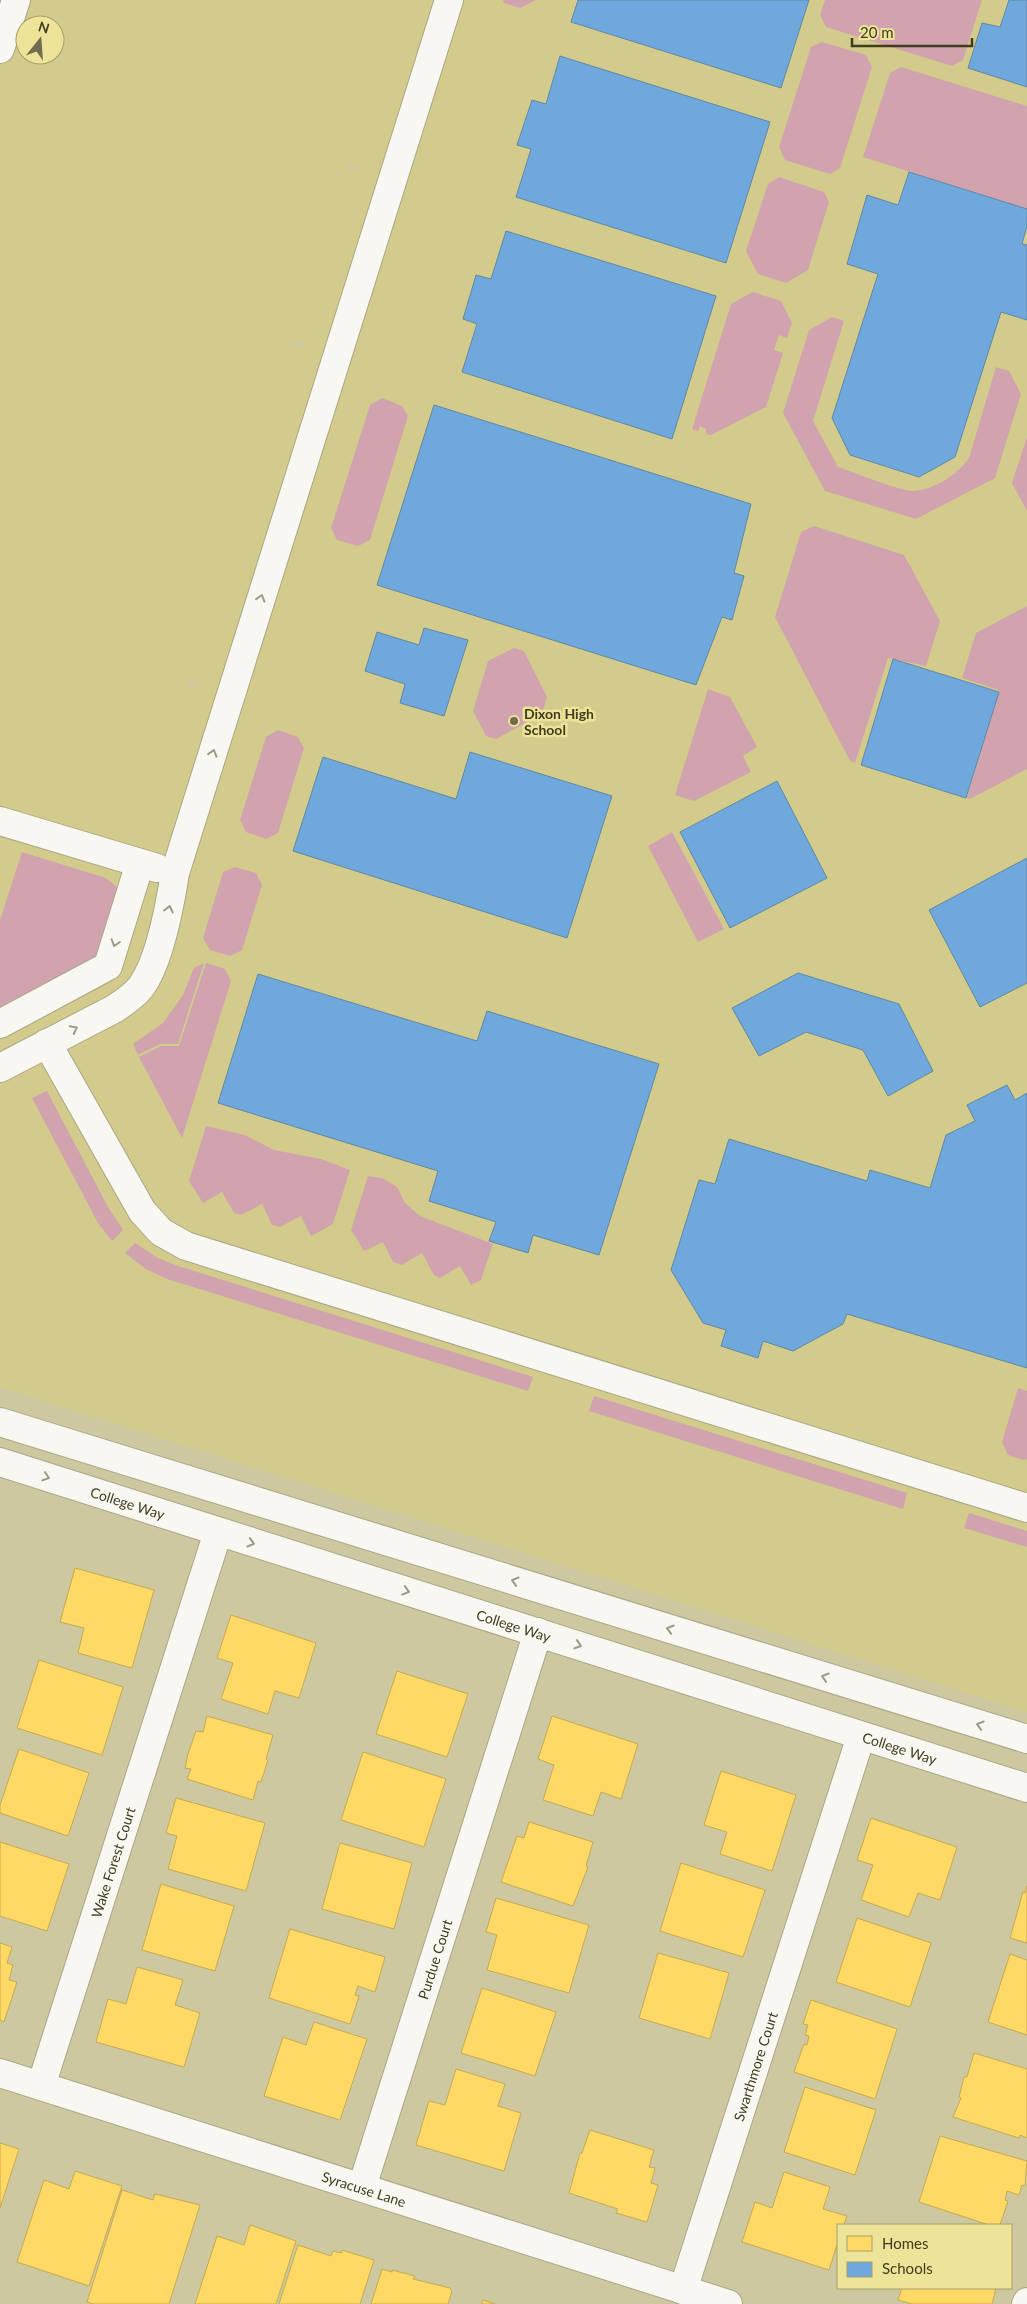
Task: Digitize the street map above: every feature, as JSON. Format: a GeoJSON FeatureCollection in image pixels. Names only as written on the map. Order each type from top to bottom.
{"type":"FeatureCollection","features":[{"type":"Feature","properties":{"kind":"street"},"geometry":{"type":"LineString","coordinates":[[0,48],[16,0]]}},
{"type":"Feature","properties":{"kind":"street"},"geometry":{"type":"LineString","coordinates":[[0,1068],[114,1009],[131,998],[141,987],[156,952],[170,909],[175,873],[449,0]]}},
{"type":"Feature","properties":{"kind":"street"},"geometry":{"type":"LineString","coordinates":[[0,821],[175,873]]}},
{"type":"Feature","properties":{"kind":"street"},"geometry":{"type":"LineString","coordinates":[[0,1024],[108,966],[140,863]]}},
{"type":"Feature","properties":{"kind":"street"},"geometry":{"type":"LineString","coordinates":[[47,1043],[142,1212],[161,1232],[186,1246],[1027,1508]]}},
{"type":"Feature","properties":{"kind":"street"},"geometry":{"type":"LineString","coordinates":[[0,1422],[1027,1740]]}},
{"type":"Feature","properties":{"kind":"street","name":"College Way"},"geometry":{"type":"LineString","coordinates":[[0,1462],[1027,1788]]}},
{"type":"Feature","properties":{"kind":"street","name":"Wake Forest Court"},"geometry":{"type":"LineString","coordinates":[[41,2086],[218,1532]]}},
{"type":"Feature","properties":{"kind":"street","name":"Purdue Court"},"geometry":{"type":"LineString","coordinates":[[362,2187],[538,1632]]}},
{"type":"Feature","properties":{"kind":"street","name":"Swarthmore Court"},"geometry":{"type":"LineString","coordinates":[[683,2290],[861,1736]]}},
{"type":"Feature","properties":{"kind":"street","name":"Syracuse Lane"},"geometry":{"type":"LineString","coordinates":[[0,2073],[728,2304]]}},
{"type":"Feature","properties":{"kind":"shaded area","name":"Dixon High School"},"geometry":{"type":"Polygon","coordinates":[[[0,0],[1027,0],[1027,1712],[0,1387],[0,0]]]}},
{"type":"Feature","properties":{"kind":"shaded area"},"geometry":{"type":"Polygon","coordinates":[[[503,0],[536,0],[520,8],[504,3],[503,0]]]}},
{"type":"Feature","properties":{"kind":"shaded area"},"geometry":{"type":"Polygon","coordinates":[[[825,0],[982,0],[963,60],[952,66],[826,27],[820,15],[825,0]]]}},
{"type":"Feature","properties":{"kind":"shaded area"},"geometry":{"type":"Polygon","coordinates":[[[822,42],[866,55],[872,67],[840,168],[830,174],[785,160],[779,147],[811,47],[822,42]]]}},
{"type":"Feature","properties":{"kind":"shaded area"},"geometry":{"type":"Polygon","coordinates":[[[901,67],[1027,106],[1027,209],[863,157],[890,73],[901,67]]]}},
{"type":"Feature","properties":{"kind":"shaded area"},"geometry":{"type":"Polygon","coordinates":[[[779,177],[824,192],[829,202],[808,270],[786,283],[758,274],[746,251],[768,184],[779,177]]]}},
{"type":"Feature","properties":{"kind":"shaded area"},"geometry":{"type":"Polygon","coordinates":[[[753,292],[781,301],[792,323],[787,338],[779,335],[774,350],[783,353],[766,407],[711,435],[706,434],[706,429],[700,426],[698,431],[692,429],[731,304],[753,292]]]}},
{"type":"Feature","properties":{"kind":"shaded area"},"geometry":{"type":"Polygon","coordinates":[[[832,317],[844,321],[813,421],[838,467],[888,485],[913,491],[937,485],[952,476],[969,458],[996,367],[1009,371],[1021,394],[995,478],[916,519],[825,491],[783,413],[809,330],[832,317]]]}},
{"type":"Feature","properties":{"kind":"shaded area"},"geometry":{"type":"Polygon","coordinates":[[[382,398],[402,406],[408,416],[370,540],[358,546],[337,540],[331,528],[370,405],[382,398]]]}},
{"type":"Feature","properties":{"kind":"shaded area"},"geometry":{"type":"Polygon","coordinates":[[[1027,437],[1027,511],[1012,483],[1027,437]]]}},
{"type":"Feature","properties":{"kind":"shaded area"},"geometry":{"type":"Polygon","coordinates":[[[814,526],[904,555],[940,621],[926,666],[888,658],[855,763],[850,761],[775,617],[801,532],[814,526]]]}},
{"type":"Feature","properties":{"kind":"shaded area"},"geometry":{"type":"Polygon","coordinates":[[[1027,606],[1027,769],[970,799],[967,798],[999,690],[962,678],[976,633],[1027,606]]]}},
{"type":"Feature","properties":{"kind":"shaded area"},"geometry":{"type":"Polygon","coordinates":[[[514,648],[524,651],[547,697],[542,714],[496,739],[486,736],[473,711],[488,661],[514,648]]]}},
{"type":"Feature","properties":{"kind":"shaded area"},"geometry":{"type":"Polygon","coordinates":[[[708,689],[730,697],[757,747],[743,756],[751,772],[694,801],[675,795],[708,689]]]}},
{"type":"Feature","properties":{"kind":"shaded area"},"geometry":{"type":"Polygon","coordinates":[[[278,730],[298,737],[304,748],[278,833],[266,839],[246,832],[240,820],[266,737],[278,730]]]}},
{"type":"Feature","properties":{"kind":"shaded area"},"geometry":{"type":"Polygon","coordinates":[[[672,832],[724,929],[698,942],[648,846],[672,832]]]}},
{"type":"Feature","properties":{"kind":"shaded area"},"geometry":{"type":"Polygon","coordinates":[[[22,852],[106,878],[116,886],[119,892],[99,957],[0,1010],[0,920],[22,852]]]}},
{"type":"Feature","properties":{"kind":"shaded area"},"geometry":{"type":"Polygon","coordinates":[[[235,867],[256,873],[262,885],[242,950],[230,956],[210,950],[203,938],[223,872],[235,867]]]}},
{"type":"Feature","properties":{"kind":"shaded area"},"geometry":{"type":"Polygon","coordinates":[[[204,963],[178,1044],[160,1044],[138,1055],[133,1044],[163,1023],[183,995],[194,968],[204,963]]]}},
{"type":"Feature","properties":{"kind":"shaded area"},"geometry":{"type":"Polygon","coordinates":[[[206,963],[225,969],[231,981],[182,1138],[139,1057],[161,1046],[179,1046],[206,963]]]}},
{"type":"Feature","properties":{"kind":"shaded area"},"geometry":{"type":"Polygon","coordinates":[[[47,1091],[108,1207],[123,1230],[112,1241],[98,1223],[32,1098],[47,1091]]]}},
{"type":"Feature","properties":{"kind":"shaded area"},"geometry":{"type":"Polygon","coordinates":[[[206,1126],[245,1135],[274,1150],[321,1159],[350,1170],[333,1224],[311,1236],[301,1216],[280,1227],[272,1225],[262,1204],[241,1215],[234,1213],[222,1192],[203,1203],[189,1181],[206,1126]]]}},
{"type":"Feature","properties":{"kind":"shaded area"},"geometry":{"type":"Polygon","coordinates":[[[368,1176],[382,1178],[397,1187],[405,1203],[420,1216],[493,1244],[481,1280],[471,1285],[460,1266],[440,1278],[434,1275],[422,1253],[402,1265],[393,1262],[383,1242],[364,1251],[351,1230],[368,1176]]]}},
{"type":"Feature","properties":{"kind":"shaded area"},"geometry":{"type":"Polygon","coordinates":[[[135,1243],[158,1258],[175,1265],[533,1377],[528,1391],[167,1279],[146,1269],[125,1253],[135,1243]]]}},
{"type":"Feature","properties":{"kind":"shaded area"},"geometry":{"type":"Polygon","coordinates":[[[1018,1388],[1027,1391],[1027,1459],[1024,1460],[1008,1455],[1002,1442],[1018,1388]]]}},
{"type":"Feature","properties":{"kind":"shaded area"},"geometry":{"type":"Polygon","coordinates":[[[594,1396],[907,1493],[903,1509],[589,1411],[594,1396]]]}},
{"type":"Feature","properties":{"kind":"shaded area"},"geometry":{"type":"Polygon","coordinates":[[[969,1513],[1027,1531],[1027,1547],[964,1528],[969,1513]]]}},
{"type":"Feature","properties":{"kind":"building: Homes"},"geometry":{"type":"Polygon","coordinates":[[[75,1568],[154,1590],[132,1668],[78,1653],[84,1628],[60,1622],[75,1568]]]}},
{"type":"Feature","properties":{"kind":"building: Homes"},"geometry":{"type":"Polygon","coordinates":[[[231,1615],[316,1643],[299,1698],[275,1691],[268,1714],[221,1699],[233,1663],[217,1658],[231,1615]]]}},
{"type":"Feature","properties":{"kind":"building: Homes"},"geometry":{"type":"Polygon","coordinates":[[[39,1660],[123,1687],[102,1755],[17,1728],[39,1660]]]}},
{"type":"Feature","properties":{"kind":"building: Homes"},"geometry":{"type":"Polygon","coordinates":[[[397,1671],[468,1694],[447,1757],[376,1734],[397,1671]]]}},
{"type":"Feature","properties":{"kind":"building: Homes"},"geometry":{"type":"Polygon","coordinates":[[[207,1716],[273,1735],[266,1759],[268,1760],[261,1782],[258,1781],[253,1800],[187,1779],[191,1769],[185,1768],[188,1754],[196,1731],[203,1732],[207,1716]]]}},
{"type":"Feature","properties":{"kind":"building: Homes"},"geometry":{"type":"Polygon","coordinates":[[[552,1716],[638,1744],[621,1799],[601,1792],[593,1816],[543,1800],[554,1765],[538,1759],[552,1716]]]}},
{"type":"Feature","properties":{"kind":"building: Homes"},"geometry":{"type":"Polygon","coordinates":[[[19,1749],[89,1773],[68,1836],[0,1813],[0,1805],[19,1749]]]}},
{"type":"Feature","properties":{"kind":"building: Homes"},"geometry":{"type":"Polygon","coordinates":[[[363,1752],[446,1779],[424,1847],[341,1820],[363,1752]]]}},
{"type":"Feature","properties":{"kind":"building: Homes"},"geometry":{"type":"Polygon","coordinates":[[[721,1771],[796,1795],[772,1871],[720,1854],[727,1832],[704,1825],[721,1771]]]}},
{"type":"Feature","properties":{"kind":"building: Homes"},"geometry":{"type":"Polygon","coordinates":[[[176,1798],[265,1823],[246,1891],[168,1869],[177,1836],[166,1833],[176,1798]]]}},
{"type":"Feature","properties":{"kind":"building: Homes"},"geometry":{"type":"Polygon","coordinates":[[[871,1818],[957,1847],[940,1900],[918,1893],[909,1917],[861,1900],[873,1865],[857,1860],[871,1818]]]}},
{"type":"Feature","properties":{"kind":"building: Homes"},"geometry":{"type":"Polygon","coordinates":[[[529,1822],[593,1842],[586,1866],[588,1867],[573,1906],[501,1882],[517,1836],[524,1838],[529,1822]]]}},
{"type":"Feature","properties":{"kind":"building: Homes"},"geometry":{"type":"Polygon","coordinates":[[[0,1842],[69,1864],[47,1931],[0,1916],[0,1842]]]}},
{"type":"Feature","properties":{"kind":"building: Homes"},"geometry":{"type":"Polygon","coordinates":[[[340,1843],[412,1863],[394,1929],[322,1909],[340,1843]]]}},
{"type":"Feature","properties":{"kind":"building: Homes"},"geometry":{"type":"Polygon","coordinates":[[[681,1863],[765,1890],[743,1957],[660,1931],[681,1863]]]}},
{"type":"Feature","properties":{"kind":"building: Homes"},"geometry":{"type":"Polygon","coordinates":[[[161,1884],[234,1906],[215,1971],[142,1950],[161,1884]]]}},
{"type":"Feature","properties":{"kind":"building: Homes"},"geometry":{"type":"Polygon","coordinates":[[[1027,1886],[1027,1943],[1010,1938],[1023,1892],[1025,1893],[1027,1886]]]}},
{"type":"Feature","properties":{"kind":"building: Homes"},"geometry":{"type":"Polygon","coordinates":[[[496,1898],[589,1925],[569,1993],[487,1970],[497,1935],[486,1932],[496,1898]]]}},
{"type":"Feature","properties":{"kind":"building: Homes"},"geometry":{"type":"Polygon","coordinates":[[[857,1918],[931,1943],[910,2007],[836,1982],[857,1918]]]}},
{"type":"Feature","properties":{"kind":"building: Homes"},"geometry":{"type":"Polygon","coordinates":[[[290,1929],[385,1957],[375,1992],[358,1986],[355,1995],[359,1996],[350,2024],[269,1998],[290,1929]]]}},
{"type":"Feature","properties":{"kind":"building: Homes"},"geometry":{"type":"Polygon","coordinates":[[[0,1943],[12,1947],[7,1963],[13,1965],[9,1980],[17,1982],[4,2022],[0,2020],[0,1943]]]}},
{"type":"Feature","properties":{"kind":"building: Homes"},"geometry":{"type":"Polygon","coordinates":[[[658,1953],[729,1973],[710,2039],[639,2018],[658,1953]]]}},
{"type":"Feature","properties":{"kind":"building: Homes"},"geometry":{"type":"Polygon","coordinates":[[[1010,1954],[1027,1960],[1027,2035],[988,2022],[1010,1954]]]}},
{"type":"Feature","properties":{"kind":"building: Homes"},"geometry":{"type":"Polygon","coordinates":[[[137,1967],[183,1980],[175,2005],[200,2013],[184,2067],[96,2042],[108,1999],[126,2004],[137,1967]]]}},
{"type":"Feature","properties":{"kind":"building: Homes"},"geometry":{"type":"Polygon","coordinates":[[[482,1988],[556,2012],[535,2076],[461,2053],[482,1988]]]}},
{"type":"Feature","properties":{"kind":"building: Homes"},"geometry":{"type":"Polygon","coordinates":[[[811,2000],[897,2029],[875,2099],[794,2072],[804,2044],[807,2045],[809,2036],[805,2035],[808,2025],[803,2024],[811,2000]]]}},
{"type":"Feature","properties":{"kind":"building: Homes"},"geometry":{"type":"Polygon","coordinates":[[[314,2022],[367,2039],[340,2120],[264,2096],[283,2037],[306,2045],[314,2022]]]}},
{"type":"Feature","properties":{"kind":"building: Homes"},"geometry":{"type":"Polygon","coordinates":[[[974,2053],[1027,2069],[1027,2138],[1020,2135],[1019,2138],[953,2117],[961,2098],[959,2097],[964,2077],[967,2077],[974,2053]]]}},
{"type":"Feature","properties":{"kind":"building: Homes"},"geometry":{"type":"Polygon","coordinates":[[[456,2069],[505,2084],[498,2106],[521,2113],[504,2171],[416,2145],[429,2101],[445,2105],[456,2069]]]}},
{"type":"Feature","properties":{"kind":"building: Homes"},"geometry":{"type":"Polygon","coordinates":[[[805,2087],[876,2110],[855,2175],[784,2152],[805,2087]]]}},
{"type":"Feature","properties":{"kind":"building: Homes"},"geometry":{"type":"Polygon","coordinates":[[[590,2130],[654,2150],[649,2167],[655,2168],[651,2183],[658,2185],[647,2222],[616,2213],[618,2209],[569,2193],[580,2153],[582,2153],[590,2130]]]}},
{"type":"Feature","properties":{"kind":"building: Homes"},"geometry":{"type":"Polygon","coordinates":[[[940,2136],[1027,2161],[1025,2186],[1022,2185],[1019,2195],[1007,2191],[1005,2200],[1008,2201],[1000,2224],[986,2224],[919,2202],[940,2136]]]}},
{"type":"Feature","properties":{"kind":"building: Homes"},"geometry":{"type":"Polygon","coordinates":[[[0,2143],[19,2149],[0,2208],[0,2143]]]}},
{"type":"Feature","properties":{"kind":"building: Homes"},"geometry":{"type":"Polygon","coordinates":[[[75,2171],[122,2186],[89,2286],[17,2262],[44,2180],[69,2189],[75,2171]]]}},
{"type":"Feature","properties":{"kind":"building: Homes"},"geometry":{"type":"Polygon","coordinates":[[[784,2172],[830,2187],[823,2209],[847,2216],[844,2224],[837,2224],[837,2245],[829,2270],[742,2242],[755,2202],[772,2208],[784,2172]]]}},
{"type":"Feature","properties":{"kind":"building: Homes"},"geometry":{"type":"Polygon","coordinates":[[[122,2190],[153,2200],[155,2194],[200,2205],[169,2304],[93,2304],[87,2302],[122,2190]]]}},
{"type":"Feature","properties":{"kind":"building: Homes"},"geometry":{"type":"Polygon","coordinates":[[[250,2225],[296,2241],[276,2304],[195,2304],[217,2236],[244,2245],[250,2225]]]}},
{"type":"Feature","properties":{"kind":"building: Homes"},"geometry":{"type":"Polygon","coordinates":[[[298,2245],[331,2256],[333,2251],[341,2253],[342,2250],[374,2260],[360,2304],[279,2304],[298,2245]]]}},
{"type":"Feature","properties":{"kind":"building: Homes"},"geometry":{"type":"Polygon","coordinates":[[[382,2269],[415,2276],[413,2279],[450,2288],[452,2291],[448,2304],[371,2304],[382,2269]]]}},
{"type":"Feature","properties":{"kind":"building: Homes"},"geometry":{"type":"Polygon","coordinates":[[[902,2289],[996,2289],[992,2304],[912,2304],[898,2300],[902,2289]]]}},
{"type":"Feature","properties":{"kind":"building: Homes"},"geometry":{"type":"Polygon","coordinates":[[[483,2300],[495,2304],[482,2304],[483,2300]]]}},
{"type":"Feature","properties":{"kind":"building: Schools"},"geometry":{"type":"Polygon","coordinates":[[[578,0],[809,0],[781,88],[571,22],[578,0]]]}},
{"type":"Feature","properties":{"kind":"building: Schools"},"geometry":{"type":"Polygon","coordinates":[[[1009,0],[1027,0],[1027,87],[968,68],[982,23],[1000,27],[1009,0]]]}},
{"type":"Feature","properties":{"kind":"building: Schools"},"geometry":{"type":"Polygon","coordinates":[[[560,56],[770,122],[726,263],[516,197],[531,149],[517,145],[532,100],[546,104],[560,56]]]}},
{"type":"Feature","properties":{"kind":"building: Schools"},"geometry":{"type":"Polygon","coordinates":[[[909,172],[1027,209],[1027,226],[1022,244],[1027,245],[1027,320],[1001,312],[955,457],[919,477],[850,455],[832,418],[878,274],[847,264],[867,195],[898,205],[909,172]]]}},
{"type":"Feature","properties":{"kind":"building: Schools"},"geometry":{"type":"Polygon","coordinates":[[[506,231],[716,296],[672,439],[462,372],[477,324],[463,319],[476,275],[491,279],[506,231]]]}},
{"type":"Feature","properties":{"kind":"building: Schools"},"geometry":{"type":"Polygon","coordinates":[[[434,405],[751,504],[734,573],[744,576],[732,620],[722,617],[696,685],[377,585],[434,405]]]}},
{"type":"Feature","properties":{"kind":"building: Schools"},"geometry":{"type":"Polygon","coordinates":[[[424,628],[468,640],[444,716],[400,703],[405,684],[365,671],[377,632],[419,645],[424,628]]]}},
{"type":"Feature","properties":{"kind":"building: Schools"},"geometry":{"type":"Polygon","coordinates":[[[893,659],[999,692],[966,798],[861,765],[893,659]]]}},
{"type":"Feature","properties":{"kind":"building: Schools"},"geometry":{"type":"Polygon","coordinates":[[[470,752],[612,796],[567,938],[293,851],[323,757],[456,799],[470,752]]]}},
{"type":"Feature","properties":{"kind":"building: Schools"},"geometry":{"type":"Polygon","coordinates":[[[777,781],[827,878],[730,928],[680,832],[777,781]]]}},
{"type":"Feature","properties":{"kind":"building: Schools"},"geometry":{"type":"Polygon","coordinates":[[[1027,858],[1027,983],[980,1007],[929,910],[1027,858]]]}},
{"type":"Feature","properties":{"kind":"building: Schools"},"geometry":{"type":"Polygon","coordinates":[[[798,973],[899,1004],[933,1071],[888,1096],[863,1050],[806,1032],[759,1056],[732,1008],[798,973]]]}},
{"type":"Feature","properties":{"kind":"building: Schools"},"geometry":{"type":"Polygon","coordinates":[[[258,974],[477,1041],[487,1011],[659,1064],[599,1255],[533,1235],[528,1253],[489,1241],[496,1222],[429,1201],[438,1171],[218,1103],[258,974]]]}},
{"type":"Feature","properties":{"kind":"building: Schools"},"geometry":{"type":"Polygon","coordinates":[[[1007,1085],[1015,1100],[1027,1093],[1027,1368],[847,1314],[843,1324],[793,1351],[763,1341],[758,1358],[721,1346],[726,1330],[703,1323],[671,1270],[699,1180],[715,1184],[729,1139],[867,1181],[870,1170],[930,1188],[946,1135],[975,1121],[967,1105],[1007,1085]]]}},
{"type":"Feature","properties":{"kind":"place","name":"Dixon High School"},"geometry":{"type":"Point","coordinates":[514,721]}}]}
